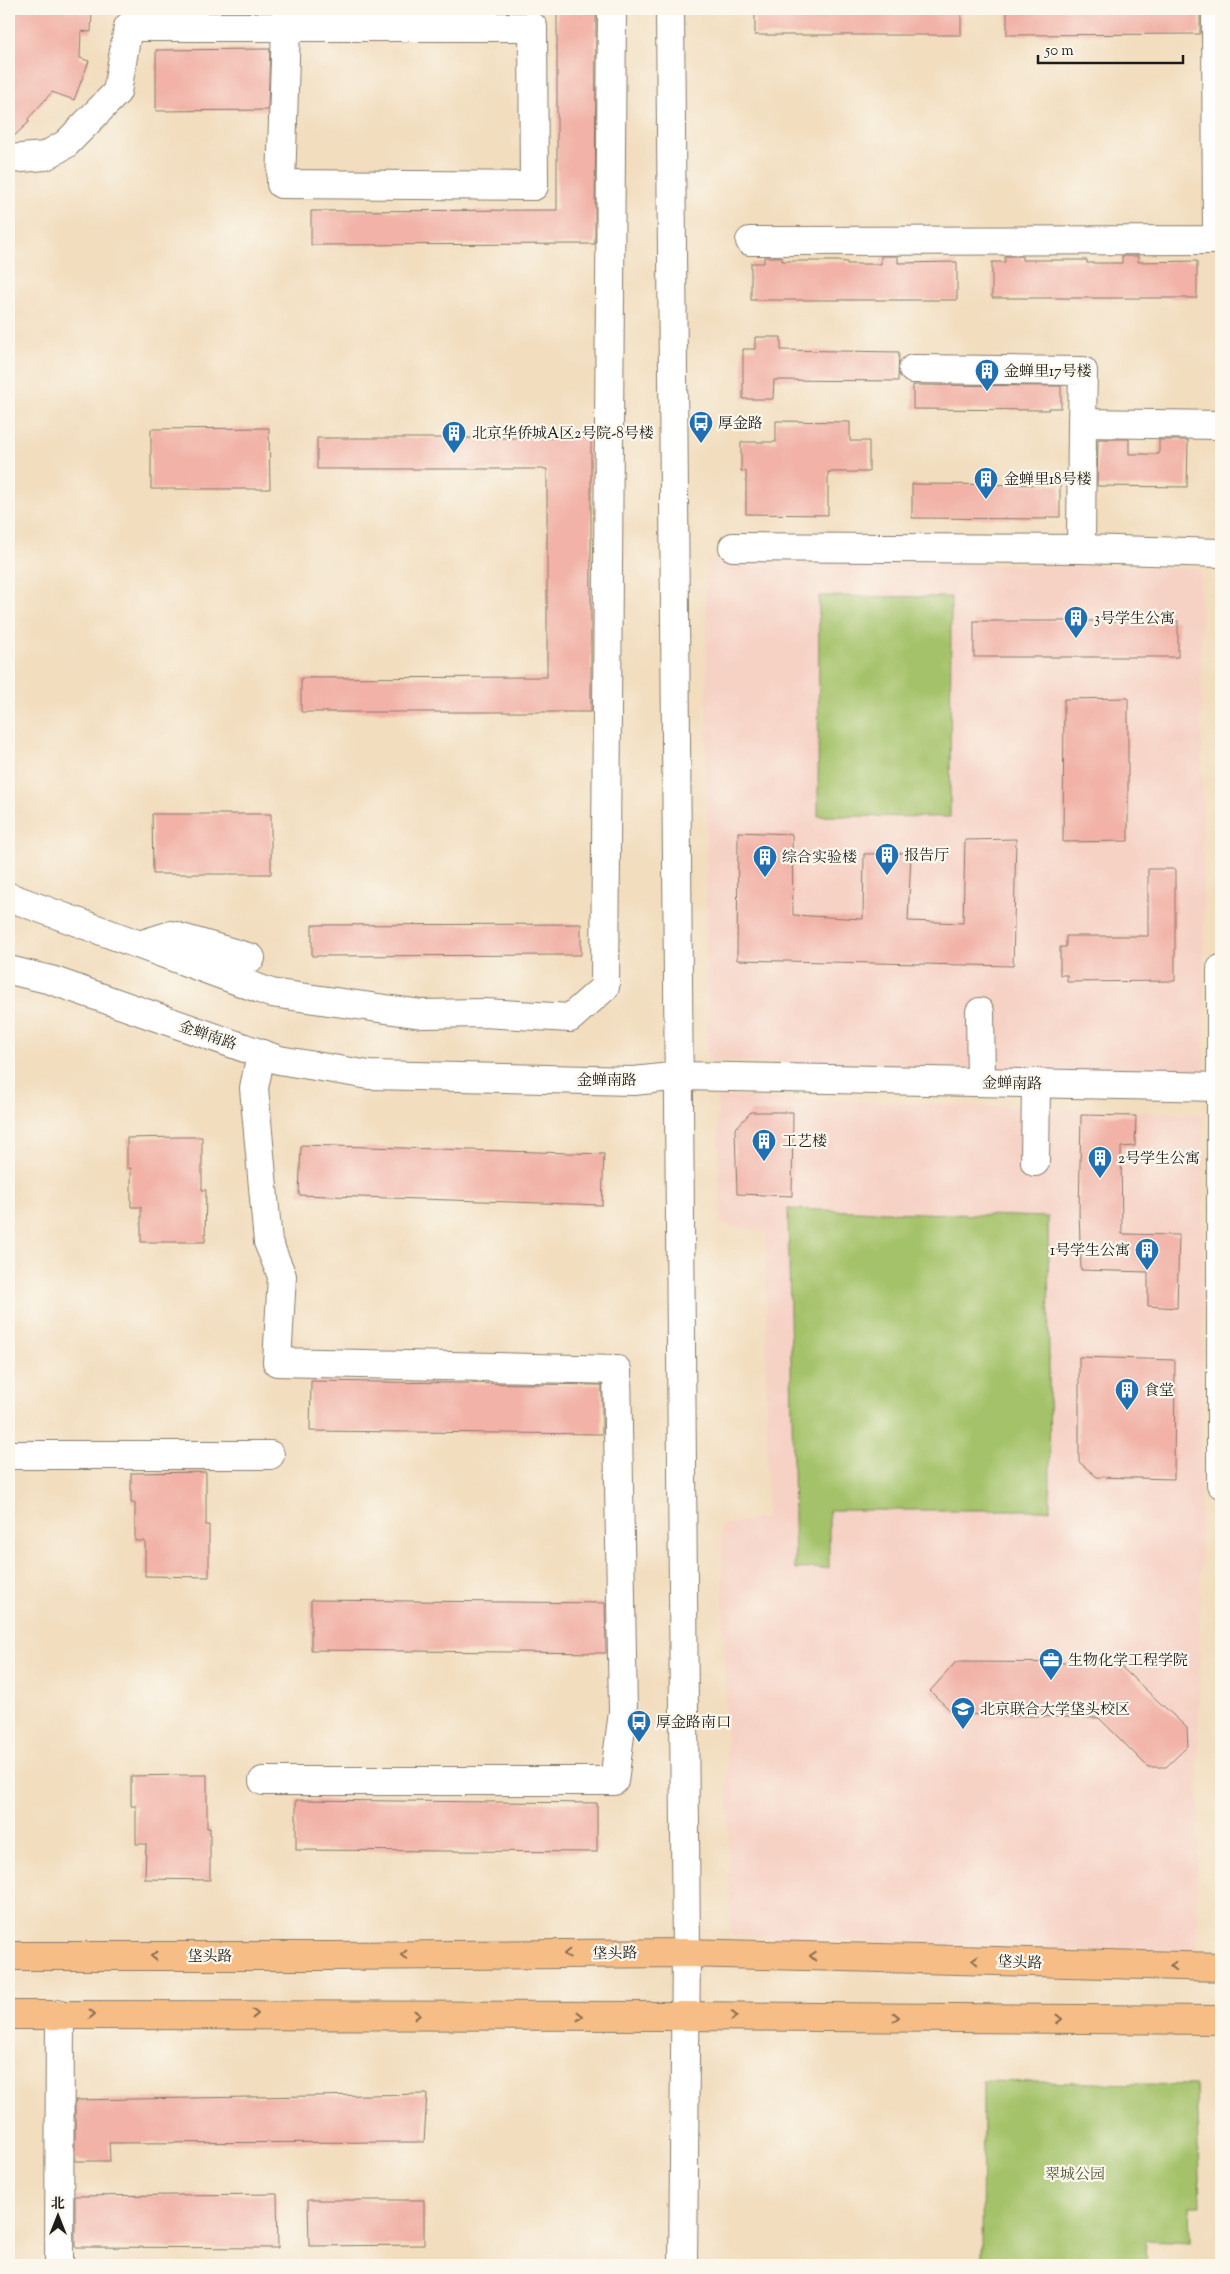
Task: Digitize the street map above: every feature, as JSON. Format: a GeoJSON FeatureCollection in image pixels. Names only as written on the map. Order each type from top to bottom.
{"type":"FeatureCollection","features":[{"type":"Feature","properties":{"kind":"main road","name":"垡头路"},"geometry":{"type":"LineString","coordinates":[[9,1956],[686,1953],[1221,1967]]}},
{"type":"Feature","properties":{"kind":"main road"},"geometry":{"type":"LineString","coordinates":[[9,2015],[685,2016],[1221,2020]]}},
{"type":"Feature","properties":{"kind":"street"},"geometry":{"type":"LineString","coordinates":[[9,897],[271,993],[422,1014],[484,1013],[570,1018],[605,987],[612,9]]}},
{"type":"Feature","properties":{"kind":"street"},"geometry":{"type":"LineString","coordinates":[[670,9],[686,1953],[683,2265]]}},
{"type":"Feature","properties":{"kind":"street"},"geometry":{"type":"LineString","coordinates":[[750,242],[1217,240],[1216,9]]}},
{"type":"Feature","properties":{"kind":"street"},"geometry":{"type":"LineString","coordinates":[[9,159],[46,156],[66,144],[117,92],[128,18],[286,17],[533,27],[534,186],[281,184],[286,17]]}},
{"type":"Feature","properties":{"kind":"street"},"geometry":{"type":"LineString","coordinates":[[913,369],[1083,371],[1081,549]]}},
{"type":"Feature","properties":{"kind":"street"},"geometry":{"type":"LineString","coordinates":[[1082,423],[1221,425]]}},
{"type":"Feature","properties":{"kind":"street"},"geometry":{"type":"LineString","coordinates":[[733,547],[1081,549],[1221,553]]}},
{"type":"Feature","properties":{"kind":"street"},"geometry":{"type":"LineString","coordinates":[[140,944],[171,935],[251,958]]}},
{"type":"Feature","properties":{"kind":"street"},"geometry":{"type":"LineString","coordinates":[[1221,969],[1221,1484]]}},
{"type":"Feature","properties":{"kind":"street","name":"金蝉南路"},"geometry":{"type":"LineString","coordinates":[[9,970],[51,980],[279,1060],[369,1075],[634,1081],[680,1076],[1221,1087]]}},
{"type":"Feature","properties":{"kind":"street"},"geometry":{"type":"LineString","coordinates":[[980,1012],[981,1082]]}},
{"type":"Feature","properties":{"kind":"street"},"geometry":{"type":"LineString","coordinates":[[261,1054],[254,1088],[268,1242],[282,1276],[277,1362],[617,1370],[623,1712],[614,1781],[263,1781]]}},
{"type":"Feature","properties":{"kind":"street"},"geometry":{"type":"LineString","coordinates":[[1035,1162],[1036,1084]]}},
{"type":"Feature","properties":{"kind":"street"},"geometry":{"type":"LineString","coordinates":[[9,1455],[270,1455]]}},
{"type":"Feature","properties":{"kind":"street"},"geometry":{"type":"LineString","coordinates":[[58,2265],[60,2014]]}},
{"type":"Feature","properties":{"kind":"shaded area"},"geometry":{"type":"Polygon","coordinates":[[[706,560],[1200,568],[1205,1076],[707,1061],[706,560]]]}},
{"type":"Feature","properties":{"kind":"shaded area","name":"北京联合大学垡头校区"},"geometry":{"type":"Polygon","coordinates":[[[717,1096],[1204,1114],[1197,1955],[731,1936],[721,1525],[767,1517],[766,1232],[721,1224],[717,1096]]]}},
{"type":"Feature","properties":{"kind":"green space"},"geometry":{"type":"Polygon","coordinates":[[[819,596],[951,597],[950,817],[818,816],[819,596]]]}},
{"type":"Feature","properties":{"kind":"green space"},"geometry":{"type":"Polygon","coordinates":[[[788,1209],[1048,1217],[1050,1510],[829,1510],[829,1568],[795,1569],[788,1209]]]}},
{"type":"Feature","properties":{"kind":"green space","name":"翠城公园"},"geometry":{"type":"Polygon","coordinates":[[[983,2081],[1196,2085],[1200,2205],[1189,2205],[1190,2242],[1146,2240],[1145,2265],[982,2265],[983,2081]]]}},
{"type":"Feature","properties":{"kind":"building"},"geometry":{"type":"Polygon","coordinates":[[[9,9],[79,9],[79,13],[92,13],[91,32],[81,31],[80,58],[89,61],[74,100],[52,92],[28,119],[29,122],[9,141],[9,9]]]}},
{"type":"Feature","properties":{"kind":"building"},"geometry":{"type":"Polygon","coordinates":[[[557,9],[596,9],[595,244],[311,245],[311,211],[557,210],[557,9]]]}},
{"type":"Feature","properties":{"kind":"building"},"geometry":{"type":"Polygon","coordinates":[[[755,9],[961,9],[961,35],[755,35],[755,9]]]}},
{"type":"Feature","properties":{"kind":"building"},"geometry":{"type":"Polygon","coordinates":[[[1007,9],[1200,9],[1200,34],[1007,35],[1007,9]]]}},
{"type":"Feature","properties":{"kind":"building"},"geometry":{"type":"Polygon","coordinates":[[[270,49],[268,110],[156,111],[156,50],[270,49]]]}},
{"type":"Feature","properties":{"kind":"building"},"geometry":{"type":"Polygon","coordinates":[[[881,256],[898,256],[898,263],[957,262],[957,300],[751,300],[751,263],[764,263],[764,257],[782,257],[782,261],[837,261],[847,262],[847,264],[881,264],[881,256]]]}},
{"type":"Feature","properties":{"kind":"building"},"geometry":{"type":"Polygon","coordinates":[[[1005,256],[1022,256],[1022,260],[1087,260],[1087,263],[1122,263],[1122,256],[1138,256],[1138,262],[1197,261],[1197,298],[992,298],[992,262],[1005,262],[1005,256]]]}},
{"type":"Feature","properties":{"kind":"building"},"geometry":{"type":"Polygon","coordinates":[[[755,337],[781,337],[781,350],[899,352],[898,381],[774,380],[773,399],[743,399],[743,349],[755,349],[755,337]]]}},
{"type":"Feature","properties":{"kind":"building","name":"金蝉里17号楼"},"geometry":{"type":"Polygon","coordinates":[[[913,385],[1061,386],[1061,408],[1049,408],[1049,410],[913,409],[913,385]]]}},
{"type":"Feature","properties":{"kind":"building"},"geometry":{"type":"Polygon","coordinates":[[[776,421],[850,422],[850,441],[869,441],[869,472],[828,472],[828,515],[746,514],[746,471],[741,471],[741,442],[776,442],[776,421]]]}},
{"type":"Feature","properties":{"kind":"building"},"geometry":{"type":"Polygon","coordinates":[[[269,428],[270,489],[151,489],[151,429],[269,428]]]}},
{"type":"Feature","properties":{"kind":"building"},"geometry":{"type":"Polygon","coordinates":[[[317,438],[591,438],[591,712],[301,712],[301,678],[547,677],[547,469],[317,469],[317,438]]]}},
{"type":"Feature","properties":{"kind":"building"},"geometry":{"type":"Polygon","coordinates":[[[1098,439],[1129,439],[1129,454],[1159,454],[1159,440],[1188,440],[1187,487],[1097,486],[1098,439]]]}},
{"type":"Feature","properties":{"kind":"building","name":"金蝉里18号楼"},"geometry":{"type":"Polygon","coordinates":[[[912,484],[1060,485],[1060,517],[1047,517],[1047,519],[912,518],[912,484]]]}},
{"type":"Feature","properties":{"kind":"building","name":"3号学生公寓"},"geometry":{"type":"Polygon","coordinates":[[[974,621],[1178,621],[1178,657],[974,657],[974,621]]]}},
{"type":"Feature","properties":{"kind":"building"},"geometry":{"type":"Polygon","coordinates":[[[1128,698],[1128,841],[1063,842],[1064,699],[1128,698]]]}},
{"type":"Feature","properties":{"kind":"building"},"geometry":{"type":"Polygon","coordinates":[[[152,814],[271,814],[271,874],[153,874],[152,814]]]}},
{"type":"Feature","properties":{"kind":"building","name":"综合实验楼"},"geometry":{"type":"Polygon","coordinates":[[[738,832],[792,834],[793,915],[863,919],[864,854],[911,853],[908,921],[963,923],[965,840],[1016,839],[1013,966],[737,960],[738,832]]]}},
{"type":"Feature","properties":{"kind":"building"},"geometry":{"type":"Polygon","coordinates":[[[1148,869],[1175,869],[1175,981],[1067,982],[1067,975],[1060,975],[1060,947],[1066,947],[1066,936],[1148,936],[1148,869]]]}},
{"type":"Feature","properties":{"kind":"building"},"geometry":{"type":"Polygon","coordinates":[[[581,924],[581,955],[312,956],[312,925],[581,924]]]}},
{"type":"Feature","properties":{"kind":"building","name":"工艺楼"},"geometry":{"type":"Polygon","coordinates":[[[751,1112],[793,1112],[792,1196],[737,1194],[735,1129],[751,1112]]]}},
{"type":"Feature","properties":{"kind":"building"},"geometry":{"type":"Polygon","coordinates":[[[1081,1115],[1136,1116],[1135,1146],[1121,1147],[1122,1234],[1179,1235],[1177,1308],[1148,1306],[1148,1272],[1081,1270],[1079,1212],[1081,1115]]]}},
{"type":"Feature","properties":{"kind":"building"},"geometry":{"type":"Polygon","coordinates":[[[202,1137],[202,1190],[206,1190],[205,1242],[141,1242],[141,1207],[131,1207],[131,1168],[127,1168],[127,1138],[202,1137]]]}},
{"type":"Feature","properties":{"kind":"building"},"geometry":{"type":"Polygon","coordinates":[[[301,1145],[604,1154],[602,1205],[299,1195],[301,1145]]]}},
{"type":"Feature","properties":{"kind":"building","name":"食堂"},"geometry":{"type":"Polygon","coordinates":[[[1079,1357],[1175,1360],[1174,1479],[1097,1477],[1079,1462],[1079,1357]]]}},
{"type":"Feature","properties":{"kind":"building"},"geometry":{"type":"Polygon","coordinates":[[[311,1381],[602,1385],[602,1434],[310,1431],[311,1381]]]}},
{"type":"Feature","properties":{"kind":"building"},"geometry":{"type":"Polygon","coordinates":[[[206,1472],[206,1525],[209,1525],[209,1577],[145,1576],[145,1541],[135,1541],[135,1503],[131,1503],[131,1473],[206,1472]]]}},
{"type":"Feature","properties":{"kind":"building"},"geometry":{"type":"Polygon","coordinates":[[[311,1600],[605,1603],[606,1653],[311,1650],[311,1600]]]}},
{"type":"Feature","properties":{"kind":"building"},"geometry":{"type":"Polygon","coordinates":[[[956,1662],[1117,1663],[1187,1728],[1188,1746],[1166,1767],[1148,1767],[1099,1718],[954,1714],[930,1691],[956,1662]]]}},
{"type":"Feature","properties":{"kind":"building"},"geometry":{"type":"Polygon","coordinates":[[[207,1775],[207,1828],[210,1828],[210,1880],[145,1879],[146,1844],[136,1844],[136,1806],[131,1806],[131,1776],[207,1775]]]}},
{"type":"Feature","properties":{"kind":"building"},"geometry":{"type":"Polygon","coordinates":[[[296,1800],[597,1803],[597,1852],[296,1850],[296,1800]]]}},
{"type":"Feature","properties":{"kind":"building"},"geometry":{"type":"Polygon","coordinates":[[[427,2094],[424,2142],[109,2143],[110,2161],[75,2161],[75,2100],[427,2094]]]}},
{"type":"Feature","properties":{"kind":"building"},"geometry":{"type":"Polygon","coordinates":[[[277,2194],[278,2248],[75,2247],[75,2196],[277,2194]]]}},
{"type":"Feature","properties":{"kind":"building"},"geometry":{"type":"Polygon","coordinates":[[[308,2200],[424,2200],[424,2245],[309,2246],[308,2200]]]}},
{"type":"Feature","properties":{"kind":"place","name":"金蝉里17号楼"},"geometry":{"type":"Point","coordinates":[987,392]}},
{"type":"Feature","properties":{"kind":"place","name":"厚金路"},"geometry":{"type":"Point","coordinates":[701,444]}},
{"type":"Feature","properties":{"kind":"place","name":"北京华侨城A区2号院-8号楼"},"geometry":{"type":"Point","coordinates":[454,454]}},
{"type":"Feature","properties":{"kind":"place","name":"金蝉里18号楼"},"geometry":{"type":"Point","coordinates":[986,500]}},
{"type":"Feature","properties":{"kind":"place","name":"3号学生公寓"},"geometry":{"type":"Point","coordinates":[1076,639]}},
{"type":"Feature","properties":{"kind":"place","name":"报告厅"},"geometry":{"type":"Point","coordinates":[887,876]}},
{"type":"Feature","properties":{"kind":"place","name":"综合实验楼"},"geometry":{"type":"Point","coordinates":[765,878]}},
{"type":"Feature","properties":{"kind":"place","name":"工艺楼"},"geometry":{"type":"Point","coordinates":[764,1162]}},
{"type":"Feature","properties":{"kind":"place","name":"2号学生公寓"},"geometry":{"type":"Point","coordinates":[1100,1179]}},
{"type":"Feature","properties":{"kind":"place","name":"1号学生公寓"},"geometry":{"type":"Point","coordinates":[1147,1271]}},
{"type":"Feature","properties":{"kind":"place","name":"食堂"},"geometry":{"type":"Point","coordinates":[1127,1411]}},
{"type":"Feature","properties":{"kind":"place","name":"生物化学工程学院"},"geometry":{"type":"Point","coordinates":[1051,1681]}},
{"type":"Feature","properties":{"kind":"place","name":"北京联合大学垡头校区"},"geometry":{"type":"Point","coordinates":[963,1730]}},
{"type":"Feature","properties":{"kind":"place","name":"厚金路南口"},"geometry":{"type":"Point","coordinates":[639,1743]}}]}
